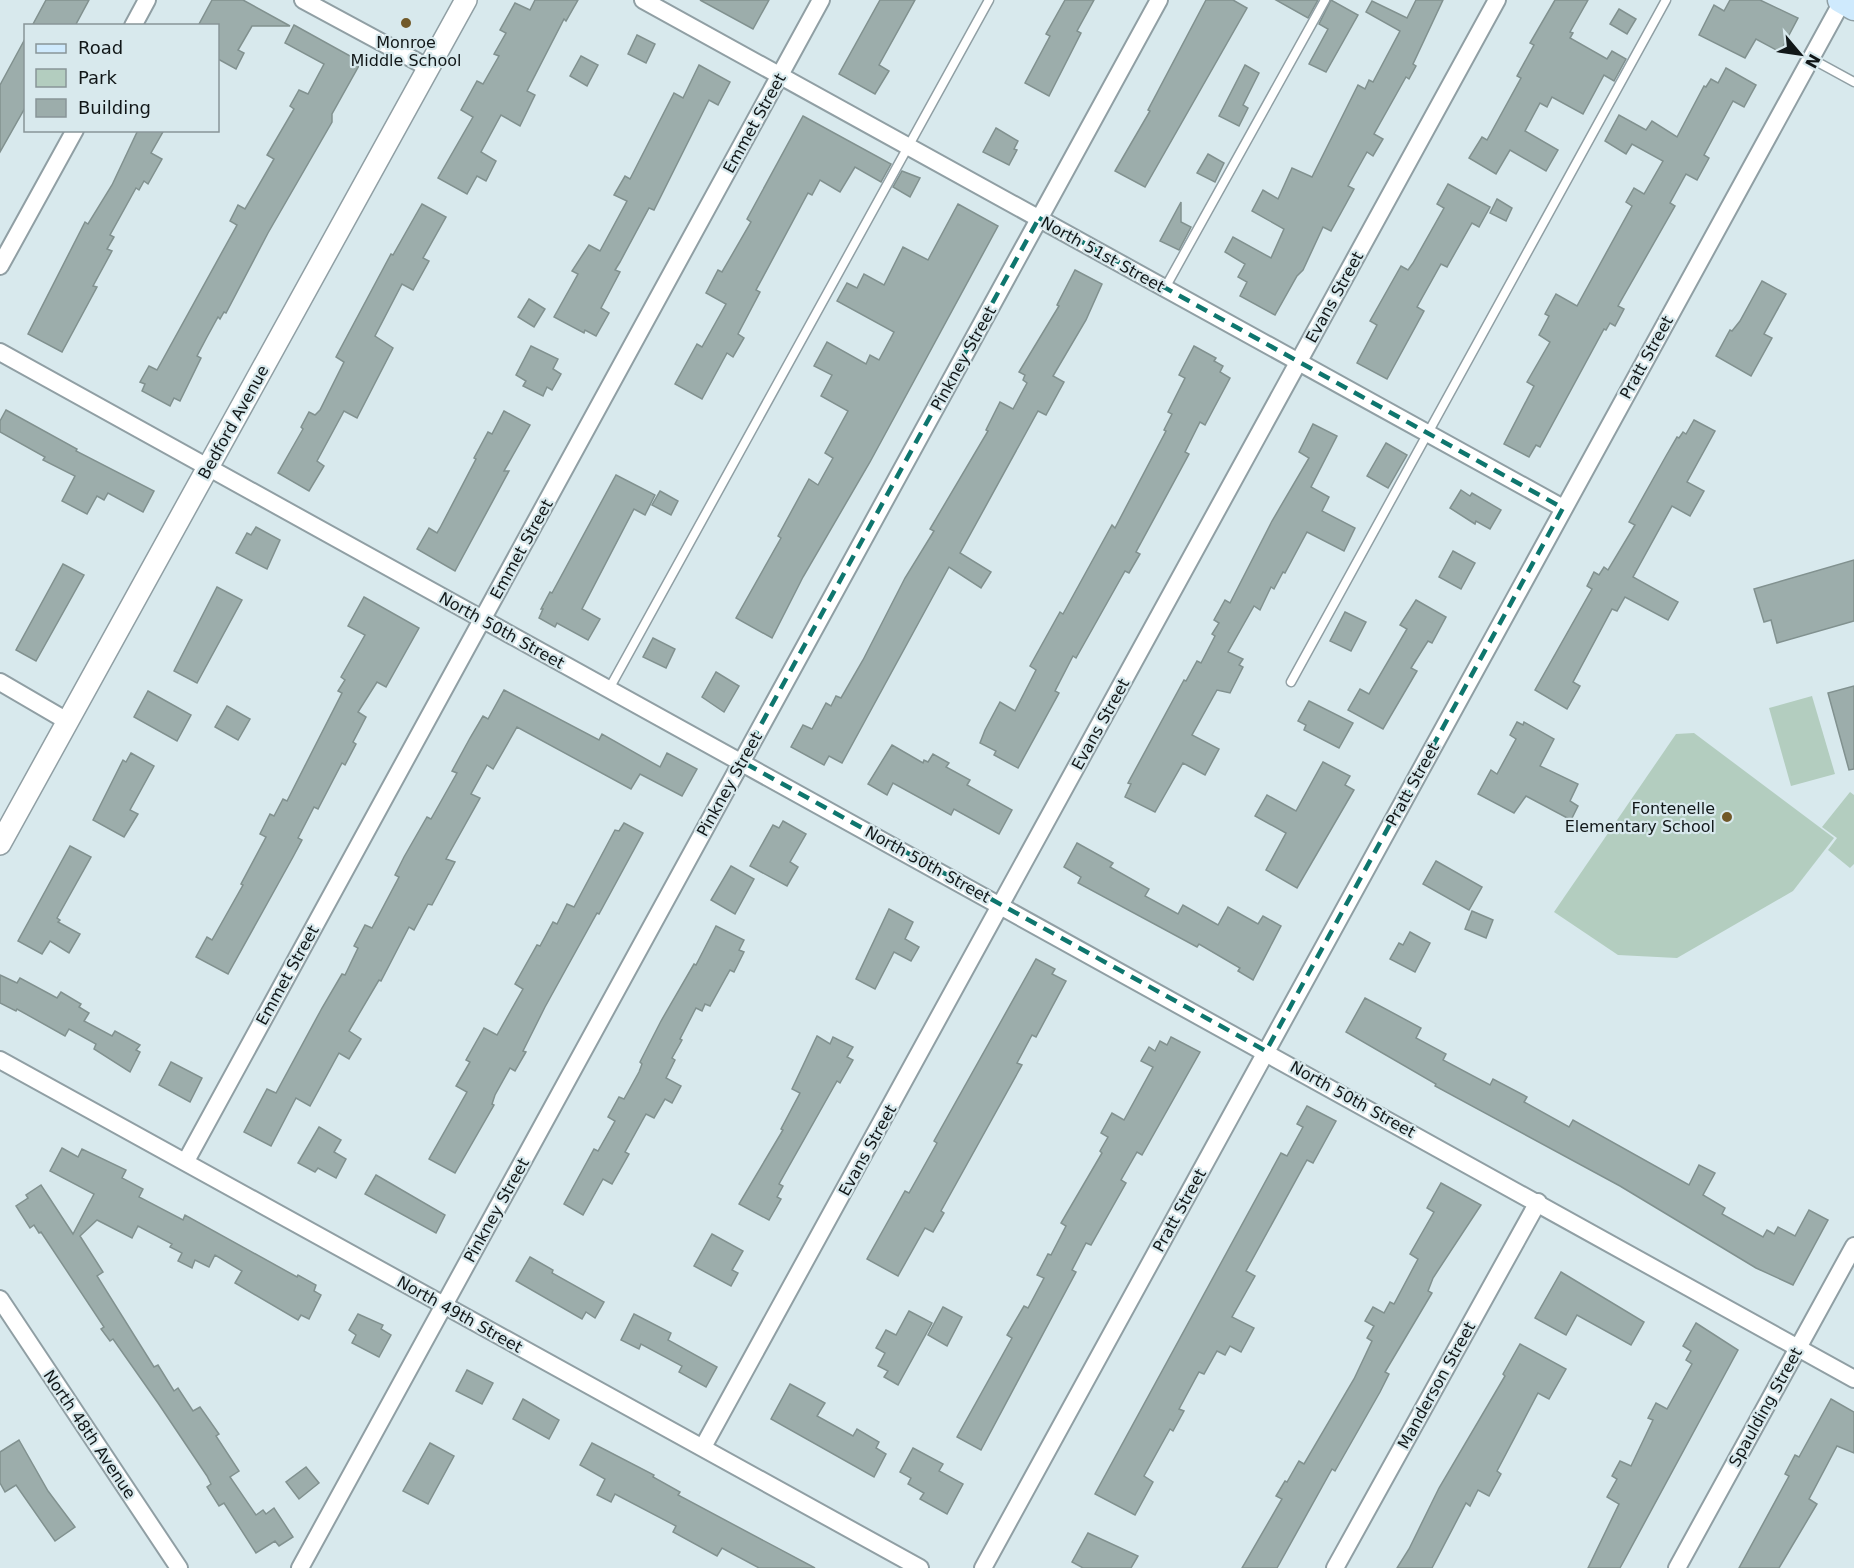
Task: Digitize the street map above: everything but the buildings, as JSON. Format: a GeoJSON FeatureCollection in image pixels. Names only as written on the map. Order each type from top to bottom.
{"type":"FeatureCollection","features":[{"type":"Feature","properties":{"kind":"street"},"geometry":{"type":"LineString","coordinates":[[134,24],[147,0]]}},
{"type":"Feature","properties":{"kind":"street"},"geometry":{"type":"LineString","coordinates":[[303,0],[429,68]]}},
{"type":"Feature","properties":{"kind":"street","name":"Bedford Avenue"},"geometry":{"type":"LineString","coordinates":[[0,844],[466,0]]}},
{"type":"Feature","properties":{"kind":"street","name":"North 51st Street"},"geometry":{"type":"LineString","coordinates":[[643,0],[1563,508]]}},
{"type":"Feature","properties":{"kind":"street","name":"Emmet Street"},"geometry":{"type":"LineString","coordinates":[[186,1161],[821,0]]}},
{"type":"Feature","properties":{"kind":"street","name":"Pinkney Street"},"geometry":{"type":"LineString","coordinates":[[300,1568],[1159,0]]}},
{"type":"Feature","properties":{"kind":"street","name":"Evans Street"},"geometry":{"type":"LineString","coordinates":[[703,1447],[1497,0]]}},
{"type":"Feature","properties":{"kind":"street","name":"Pratt Street"},"geometry":{"type":"LineString","coordinates":[[983,1568],[1810,58],[1845,2]]}},
{"type":"Feature","properties":{"kind":"street"},"geometry":{"type":"LineString","coordinates":[[0,267],[74,132]]}},
{"type":"Feature","properties":{"kind":"street","name":"North 50th Street"},"geometry":{"type":"LineString","coordinates":[[0,352],[1266,1051],[1854,1379]]}},
{"type":"Feature","properties":{"kind":"street"},"geometry":{"type":"LineString","coordinates":[[0,682],[68,721]]}},
{"type":"Feature","properties":{"kind":"street","name":"North 49th Street"},"geometry":{"type":"LineString","coordinates":[[0,1060],[920,1568]]}},
{"type":"Feature","properties":{"kind":"street","name":"Manderson Street"},"geometry":{"type":"LineString","coordinates":[[1335,1568],[1538,1202]]}},
{"type":"Feature","properties":{"kind":"street","name":"Spaulding Street"},"geometry":{"type":"LineString","coordinates":[[1677,1568],[1854,1246]]}},
{"type":"Feature","properties":{"kind":"street","name":"North 48th Avenue"},"geometry":{"type":"LineString","coordinates":[[0,1299],[179,1568]]}},
{"type":"Feature","properties":{"kind":"lane"},"geometry":{"type":"LineString","coordinates":[[609,689],[989,0]]}},
{"type":"Feature","properties":{"kind":"lane"},"geometry":{"type":"LineString","coordinates":[[1165,288],[1325,0]]}},
{"type":"Feature","properties":{"kind":"lane"},"geometry":{"type":"LineString","coordinates":[[1291,682],[1666,0]]}},
{"type":"Feature","properties":{"kind":"lane"},"geometry":{"type":"LineString","coordinates":[[1810,58],[1854,82]]}},
{"type":"Feature","properties":{"kind":"highlighted area"},"geometry":{"type":"Polygon","coordinates":[[[1039,218],[1563,508],[1266,1051],[741,761],[1039,218]]]}},
{"type":"Feature","properties":{"kind":"green space"},"geometry":{"type":"Polygon","coordinates":[[[1812,696],[1835,774],[1791,786],[1769,708],[1812,696]]]}},
{"type":"Feature","properties":{"kind":"green space"},"geometry":{"type":"Polygon","coordinates":[[[1694,733],[1834,838],[1793,891],[1677,958],[1618,955],[1554,912],[1676,734],[1694,733]]]}},
{"type":"Feature","properties":{"kind":"green space"},"geometry":{"type":"Polygon","coordinates":[[[1850,792],[1854,795],[1854,864],[1850,868],[1828,850],[1837,838],[1822,827],[1850,792]]]}},
{"type":"Feature","properties":{"kind":"place","name":"Monroe Middle School"},"geometry":{"type":"Point","coordinates":[406,23]}},
{"type":"Feature","properties":{"kind":"place","name":"Fontenelle Elementary School"},"geometry":{"type":"Point","coordinates":[1727,817]}}]}
